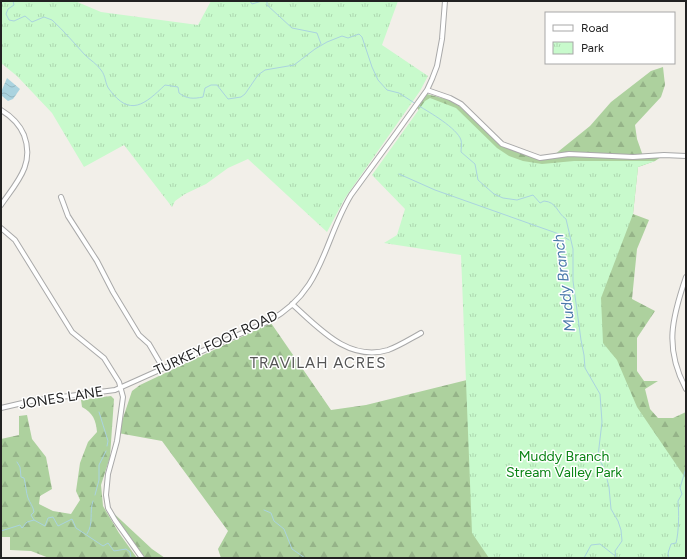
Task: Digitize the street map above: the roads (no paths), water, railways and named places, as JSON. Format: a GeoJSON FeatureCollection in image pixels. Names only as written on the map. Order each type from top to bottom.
{"type":"FeatureCollection","features":[{"type":"Feature","properties":{"kind":"street","name":"TURKEY FOOT ROAD"},"geometry":{"type":"LineString","coordinates":[[121,387],[269,321],[281,314],[292,304],[319,269],[344,206],[427,90],[437,66],[442,38],[445,1]]}},
{"type":"Feature","properties":{"kind":"street"},"geometry":{"type":"LineString","coordinates":[[427,90],[450,98],[461,104],[490,134],[511,148],[540,158],[565,154],[602,156],[686,156]]}},
{"type":"Feature","properties":{"kind":"street"},"geometry":{"type":"LineString","coordinates":[[1,110],[11,116],[18,123],[28,145],[28,155],[21,176],[1,205]]}},
{"type":"Feature","properties":{"kind":"street"},"geometry":{"type":"LineString","coordinates":[[61,197],[68,216],[97,262],[116,299],[139,335],[149,344],[163,368]]}},
{"type":"Feature","properties":{"kind":"street"},"geometry":{"type":"LineString","coordinates":[[1,228],[16,240],[72,332],[104,358],[121,387],[123,397],[117,437],[108,474],[106,495],[108,508],[142,558]]}},
{"type":"Feature","properties":{"kind":"street"},"geometry":{"type":"LineString","coordinates":[[686,277],[673,318],[672,338],[676,367],[686,388]]}},
{"type":"Feature","properties":{"kind":"street"},"geometry":{"type":"LineString","coordinates":[[292,304],[330,337],[355,350],[373,352],[388,349],[421,333]]}},
{"type":"Feature","properties":{"kind":"street","name":"JONES LANE"},"geometry":{"type":"LineString","coordinates":[[1,408],[31,401],[110,391],[121,387]]}},
{"type":"Feature","properties":{"kind":"water"},"geometry":{"type":"Polygon","coordinates":[[[7,78],[20,89],[13,99],[8,101],[2,96],[1,92],[7,78]]]}},
{"type":"Feature","properties":{"kind":"waterway","name":"Muddy Branch"},"geometry":{"type":"LineString","coordinates":[[13,1],[14,5],[8,9],[6,14],[9,20],[14,21],[25,16],[32,22],[44,17],[52,20],[103,72],[108,87],[117,98],[124,103],[131,105],[137,105],[151,98],[165,85],[178,87],[179,93],[190,98],[203,97],[205,88],[211,85],[217,85],[228,99],[241,97],[245,94],[258,75],[265,70],[294,65],[327,42],[342,36],[348,38],[359,34],[362,37],[378,80],[387,90],[399,93],[416,104]]}},
{"type":"Feature","properties":{"kind":"waterway"},"geometry":{"type":"LineString","coordinates":[[250,1],[252,4],[262,1]]}},
{"type":"Feature","properties":{"kind":"waterway"},"geometry":{"type":"LineString","coordinates":[[267,1],[267,5],[292,28],[317,33],[321,44]]}},
{"type":"Feature","properties":{"kind":"waterway","name":"Muddy Branch"},"geometry":{"type":"LineString","coordinates":[[419,106],[454,130],[461,141],[461,152],[475,164],[478,180],[494,194],[503,198],[517,200],[533,195],[540,203],[544,201],[552,203],[566,219],[573,249],[573,281],[585,368],[600,394],[602,422],[598,456],[605,471],[609,487],[611,509],[621,530],[622,541],[615,551],[616,558]]}},
{"type":"Feature","properties":{"kind":"waterway"},"geometry":{"type":"LineString","coordinates":[[399,174],[435,190],[559,234],[569,240]]}},
{"type":"Feature","properties":{"kind":"waterway"},"geometry":{"type":"LineString","coordinates":[[99,412],[108,441],[107,446]]}},
{"type":"Feature","properties":{"kind":"waterway"},"geometry":{"type":"LineString","coordinates":[[95,495],[99,480],[99,465],[106,451]]}},
{"type":"Feature","properties":{"kind":"waterway"},"geometry":{"type":"LineString","coordinates":[[669,558],[668,553],[671,544],[676,543],[677,538],[678,501],[682,494],[680,488],[686,468],[686,454]]}},
{"type":"Feature","properties":{"kind":"waterway"},"geometry":{"type":"LineString","coordinates":[[17,462],[20,467],[21,477],[24,478],[27,496],[34,510],[31,515],[34,520]]}},
{"type":"Feature","properties":{"kind":"waterway"},"geometry":{"type":"LineString","coordinates":[[87,534],[91,522],[91,509],[93,501]]}},
{"type":"Feature","properties":{"kind":"waterway"},"geometry":{"type":"LineString","coordinates":[[264,510],[271,513],[274,521],[284,529],[292,549],[305,558]]}},
{"type":"Feature","properties":{"kind":"waterway"},"geometry":{"type":"LineString","coordinates":[[1,531],[20,525],[22,528],[27,522],[34,520],[45,526],[48,518],[53,517],[58,526],[72,519],[76,528],[103,546],[108,543],[114,551],[126,549],[130,552],[131,558]]}},
{"type":"Feature","properties":{"kind":"waterway"},"geometry":{"type":"LineString","coordinates":[[584,558],[591,545],[600,544],[614,555]]}},
{"type":"Feature","properties":{"kind":"district","name":"TRAVILAH ACRES"},"geometry":{"type":"Point","coordinates":[318,363]}},
{"type":"Feature","properties":{"kind":"park label","name":"Muddy Branch Stream Valley Park"},"geometry":{"type":"Point","coordinates":[564,464]}}]}
